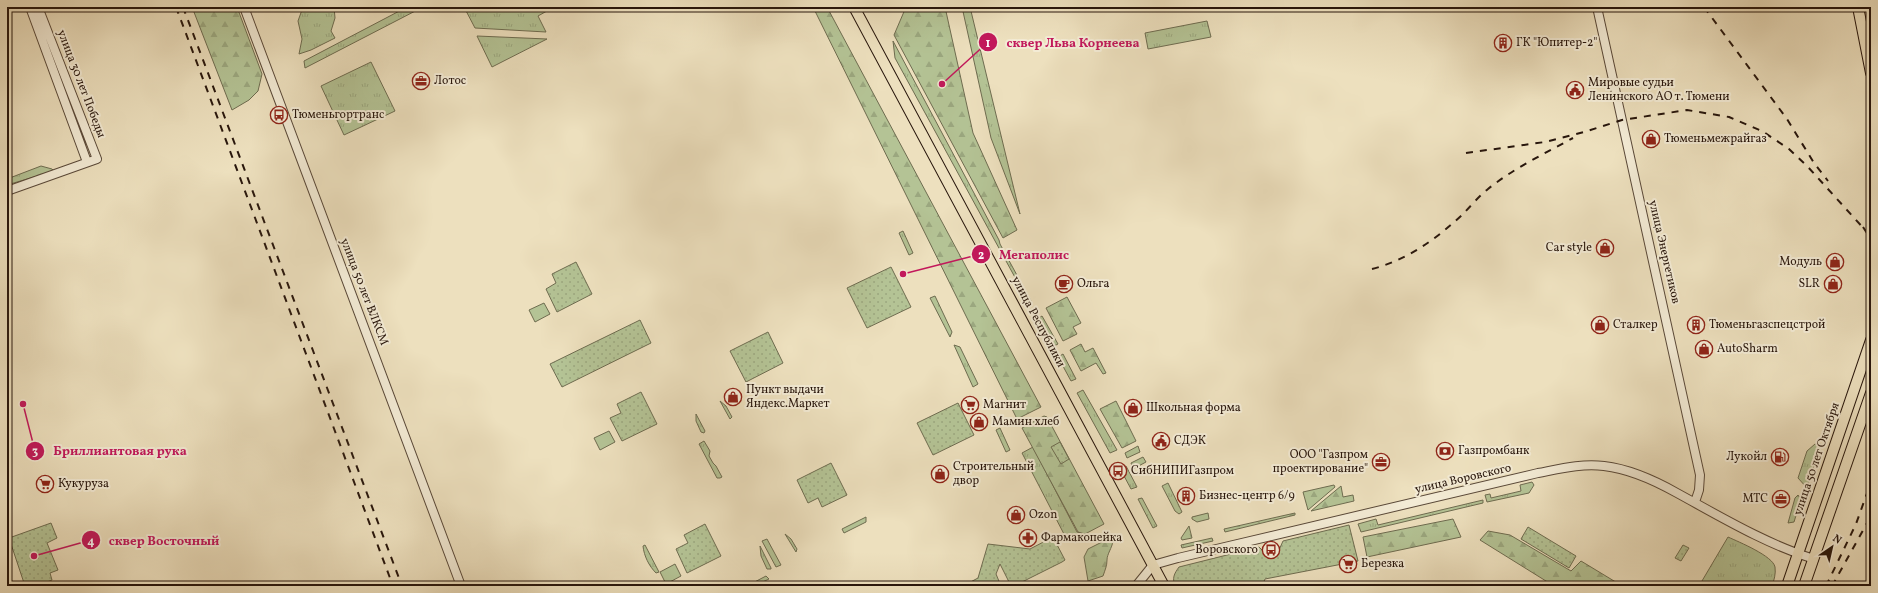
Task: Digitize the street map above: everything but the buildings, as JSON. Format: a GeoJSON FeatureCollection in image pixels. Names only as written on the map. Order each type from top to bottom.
{"type":"FeatureCollection","features":[{"type":"Feature","properties":{"kind":"main road","name":"улица Республики"},"geometry":{"type":"LineString","coordinates":[[854,7],[1164,586]]}},
{"type":"Feature","properties":{"kind":"main road"},"geometry":{"type":"LineString","coordinates":[[1858,7],[1871,73]]}},
{"type":"Feature","properties":{"kind":"main road","name":"улица 50 лет Октября"},"geometry":{"type":"LineString","coordinates":[[1787,586],[1871,340]]}},
{"type":"Feature","properties":{"kind":"main road"},"geometry":{"type":"LineString","coordinates":[[1804,586],[1871,392]]}},
{"type":"Feature","properties":{"kind":"street","name":"улица 30 лет Победы"},"geometry":{"type":"LineString","coordinates":[[30,7],[87,162]]}},
{"type":"Feature","properties":{"kind":"street","name":"улица 30 лет Победы"},"geometry":{"type":"LineString","coordinates":[[7,190],[97,159],[38,7]]}},
{"type":"Feature","properties":{"kind":"street","name":"улица 50 лет ВЛКСМ"},"geometry":{"type":"LineString","coordinates":[[244,7],[460,586]]}},
{"type":"Feature","properties":{"kind":"street","name":"улица Энергетиков"},"geometry":{"type":"LineString","coordinates":[[1597,7],[1700,475],[1699,490],[1695,502]]}},
{"type":"Feature","properties":{"kind":"street","name":"улица Воровского"},"geometry":{"type":"LineString","coordinates":[[1153,565],[1538,473],[1583,466],[1602,466],[1624,469],[1649,478],[1775,544],[1798,554],[1814,558]]}},
{"type":"Feature","properties":{"kind":"street"},"geometry":{"type":"LineString","coordinates":[[1136,586],[1153,565]]}},
{"type":"Feature","properties":{"kind":"street"},"geometry":{"type":"LineString","coordinates":[[7,581],[9,586]]}},
{"type":"Feature","properties":{"kind":"green space"},"geometry":{"type":"Polygon","coordinates":[[[34,7],[36,7],[86,144],[85,145],[34,7]]]}},
{"type":"Feature","properties":{"kind":"green space"},"geometry":{"type":"Polygon","coordinates":[[[192,7],[237,7],[262,74],[258,91],[249,100],[232,110],[192,7]]]}},
{"type":"Feature","properties":{"kind":"green space"},"geometry":{"type":"Polygon","coordinates":[[[303,7],[334,7],[335,18],[331,31],[335,38],[311,50],[299,54],[302,39],[298,21],[303,7]]]}},
{"type":"Feature","properties":{"kind":"green space"},"geometry":{"type":"Polygon","coordinates":[[[407,7],[423,7],[305,68],[304,61],[407,7]]]}},
{"type":"Feature","properties":{"kind":"green space"},"geometry":{"type":"Polygon","coordinates":[[[464,7],[554,7],[538,16],[546,32],[475,28],[464,7]]]}},
{"type":"Feature","properties":{"kind":"green space"},"geometry":{"type":"Polygon","coordinates":[[[813,7],[827,7],[1041,407],[1017,419],[813,7]]]}},
{"type":"Feature","properties":{"kind":"green space"},"geometry":{"type":"Polygon","coordinates":[[[906,7],[945,7],[973,133],[1017,230],[1003,238],[894,35],[906,7]]]}},
{"type":"Feature","properties":{"kind":"green space"},"geometry":{"type":"Polygon","coordinates":[[[962,7],[970,7],[1020,214],[991,138],[962,7]]]}},
{"type":"Feature","properties":{"kind":"green space"},"geometry":{"type":"Polygon","coordinates":[[[1207,21],[1211,37],[1148,49],[1145,33],[1207,21]]]}},
{"type":"Feature","properties":{"kind":"green space"},"geometry":{"type":"Polygon","coordinates":[[[477,36],[547,39],[492,67],[477,36]]]}},
{"type":"Feature","properties":{"kind":"green space"},"geometry":{"type":"Polygon","coordinates":[[[893,41],[1031,301],[1029,303],[895,58],[893,41]]]}},
{"type":"Feature","properties":{"kind":"green space"},"geometry":{"type":"Polygon","coordinates":[[[371,62],[395,111],[344,135],[321,86],[371,62]]]}},
{"type":"Feature","properties":{"kind":"green space"},"geometry":{"type":"Polygon","coordinates":[[[41,166],[54,171],[7,185],[7,179],[41,166]]]}},
{"type":"Feature","properties":{"kind":"green space"},"geometry":{"type":"Polygon","coordinates":[[[903,231],[913,253],[909,255],[899,233],[903,231]]]}},
{"type":"Feature","properties":{"kind":"green space"},"geometry":{"type":"Polygon","coordinates":[[[576,262],[592,294],[557,312],[546,289],[556,283],[552,274],[576,262]]]}},
{"type":"Feature","properties":{"kind":"green space"},"geometry":{"type":"Polygon","coordinates":[[[891,267],[911,307],[867,328],[847,288],[891,267]]]}},
{"type":"Feature","properties":{"kind":"green space"},"geometry":{"type":"Polygon","coordinates":[[[935,296],[952,332],[950,337],[930,298],[935,296]]]}},
{"type":"Feature","properties":{"kind":"green space"},"geometry":{"type":"Polygon","coordinates":[[[1067,297],[1081,323],[1073,327],[1077,334],[1063,341],[1046,308],[1067,297]]]}},
{"type":"Feature","properties":{"kind":"green space"},"geometry":{"type":"Polygon","coordinates":[[[544,303],[550,314],[535,322],[529,310],[544,303]]]}},
{"type":"Feature","properties":{"kind":"green space"},"geometry":{"type":"Polygon","coordinates":[[[1042,316],[1058,344],[1052,347],[1037,319],[1042,316]]]}},
{"type":"Feature","properties":{"kind":"green space"},"geometry":{"type":"Polygon","coordinates":[[[640,320],[651,343],[562,387],[550,364],[640,320]]]}},
{"type":"Feature","properties":{"kind":"green space"},"geometry":{"type":"Polygon","coordinates":[[[768,332],[783,363],[746,382],[730,351],[768,332]]]}},
{"type":"Feature","properties":{"kind":"green space"},"geometry":{"type":"Polygon","coordinates":[[[1081,344],[1085,352],[1093,348],[1106,373],[1103,374],[1096,363],[1081,371],[1070,350],[1081,344]]]}},
{"type":"Feature","properties":{"kind":"green space"},"geometry":{"type":"Polygon","coordinates":[[[954,345],[960,347],[978,384],[973,387],[954,345]]]}},
{"type":"Feature","properties":{"kind":"green space"},"geometry":{"type":"Polygon","coordinates":[[[1063,354],[1076,379],[1071,381],[1058,357],[1063,354]]]}},
{"type":"Feature","properties":{"kind":"green space"},"geometry":{"type":"Polygon","coordinates":[[[1083,390],[1117,450],[1110,453],[1077,393],[1083,390]]]}},
{"type":"Feature","properties":{"kind":"green space"},"geometry":{"type":"Polygon","coordinates":[[[641,392],[657,424],[622,441],[610,418],[621,413],[617,404],[641,392]]]}},
{"type":"Feature","properties":{"kind":"green space"},"geometry":{"type":"Polygon","coordinates":[[[720,401],[726,406],[732,417],[730,419],[720,401]]]}},
{"type":"Feature","properties":{"kind":"green space"},"geometry":{"type":"Polygon","coordinates":[[[1116,401],[1136,441],[1122,448],[1100,409],[1116,401]]]}},
{"type":"Feature","properties":{"kind":"green space"},"geometry":{"type":"Polygon","coordinates":[[[958,403],[974,435],[933,455],[917,423],[958,403]]]}},
{"type":"Feature","properties":{"kind":"green space"},"geometry":{"type":"Polygon","coordinates":[[[696,414],[705,431],[704,433],[701,432],[696,421],[696,414]]]}},
{"type":"Feature","properties":{"kind":"green space"},"geometry":{"type":"Polygon","coordinates":[[[1044,416],[1047,417],[1104,524],[1085,534],[1078,532],[1022,428],[1044,416]]]}},
{"type":"Feature","properties":{"kind":"green space"},"geometry":{"type":"Polygon","coordinates":[[[1000,428],[1010,450],[1006,452],[996,430],[1000,428]]]}},
{"type":"Feature","properties":{"kind":"green space"},"geometry":{"type":"Polygon","coordinates":[[[609,431],[615,442],[600,450],[594,438],[609,431]]]}},
{"type":"Feature","properties":{"kind":"green space"},"geometry":{"type":"Polygon","coordinates":[[[704,441],[710,451],[709,456],[722,477],[720,478],[717,478],[699,444],[704,441]]]}},
{"type":"Feature","properties":{"kind":"green space"},"geometry":{"type":"Polygon","coordinates":[[[1060,442],[1069,459],[1061,464],[1051,447],[1060,442]]]}},
{"type":"Feature","properties":{"kind":"green space"},"geometry":{"type":"Polygon","coordinates":[[[1815,444],[1821,444],[1807,488],[1798,478],[1807,451],[1815,444]]]}},
{"type":"Feature","properties":{"kind":"green space"},"geometry":{"type":"Polygon","coordinates":[[[1138,446],[1140,452],[1127,458],[1125,453],[1138,446]]]}},
{"type":"Feature","properties":{"kind":"green space"},"geometry":{"type":"Polygon","coordinates":[[[1033,447],[1077,532],[1085,534],[1073,538],[1065,536],[1022,453],[1033,447]]]}},
{"type":"Feature","properties":{"kind":"green space"},"geometry":{"type":"Polygon","coordinates":[[[1143,457],[1146,462],[1133,469],[1131,463],[1143,457]]]}},
{"type":"Feature","properties":{"kind":"green space"},"geometry":{"type":"Polygon","coordinates":[[[831,463],[847,495],[822,507],[818,498],[808,503],[797,480],[831,463]]]}},
{"type":"Feature","properties":{"kind":"green space"},"geometry":{"type":"Polygon","coordinates":[[[1126,466],[1137,487],[1131,489],[1123,474],[1125,472],[1123,467],[1126,466]]]}},
{"type":"Feature","properties":{"kind":"green space"},"geometry":{"type":"Polygon","coordinates":[[[1532,482],[1534,485],[1529,493],[1487,502],[1485,495],[1490,494],[1491,498],[1521,491],[1520,485],[1532,482]]]}},
{"type":"Feature","properties":{"kind":"green space"},"geometry":{"type":"Polygon","coordinates":[[[1168,483],[1182,512],[1179,514],[1175,511],[1162,486],[1168,483]]]}},
{"type":"Feature","properties":{"kind":"green space"},"geometry":{"type":"Polygon","coordinates":[[[1334,485],[1335,487],[1308,510],[1303,492],[1334,485]]]}},
{"type":"Feature","properties":{"kind":"green space"},"geometry":{"type":"Polygon","coordinates":[[[1341,486],[1343,497],[1353,495],[1354,501],[1311,511],[1341,486]]]}},
{"type":"Feature","properties":{"kind":"green space"},"geometry":{"type":"Polygon","coordinates":[[[1798,495],[1801,499],[1794,522],[1788,523],[1795,498],[1798,495]]]}},
{"type":"Feature","properties":{"kind":"green space"},"geometry":{"type":"Polygon","coordinates":[[[1142,498],[1157,526],[1153,528],[1138,499],[1142,498]]]}},
{"type":"Feature","properties":{"kind":"green space"},"geometry":{"type":"Polygon","coordinates":[[[1483,500],[1483,503],[1361,532],[1358,524],[1376,519],[1378,525],[1483,500]]]}},
{"type":"Feature","properties":{"kind":"green space"},"geometry":{"type":"Polygon","coordinates":[[[1208,513],[1209,519],[1197,522],[1192,519],[1192,517],[1208,513]]]}},
{"type":"Feature","properties":{"kind":"green space"},"geometry":{"type":"Polygon","coordinates":[[[1295,513],[1295,515],[1225,532],[1224,529],[1295,513]]]}},
{"type":"Feature","properties":{"kind":"green space"},"geometry":{"type":"Polygon","coordinates":[[[866,517],[866,522],[844,533],[842,529],[866,517]]]}},
{"type":"Feature","properties":{"kind":"green space"},"geometry":{"type":"Polygon","coordinates":[[[1453,519],[1461,537],[1367,557],[1363,537],[1453,519]]]}},
{"type":"Feature","properties":{"kind":"green space"},"geometry":{"type":"Polygon","coordinates":[[[51,523],[57,538],[47,543],[58,570],[50,573],[52,580],[37,586],[25,586],[9,538],[51,523]]]}},
{"type":"Feature","properties":{"kind":"green space"},"geometry":{"type":"Polygon","coordinates":[[[705,524],[721,556],[687,573],[676,549],[688,543],[684,535],[705,524]]]}},
{"type":"Feature","properties":{"kind":"green space"},"geometry":{"type":"Polygon","coordinates":[[[1349,525],[1358,561],[1265,579],[1262,586],[1175,586],[1174,576],[1179,567],[1259,547],[1265,553],[1279,550],[1283,541],[1349,525]]]}},
{"type":"Feature","properties":{"kind":"green space"},"geometry":{"type":"Polygon","coordinates":[[[1189,526],[1192,538],[1182,540],[1181,538],[1189,526]]]}},
{"type":"Feature","properties":{"kind":"green space"},"geometry":{"type":"Polygon","coordinates":[[[1528,527],[1576,556],[1569,568],[1521,539],[1528,527]]]}},
{"type":"Feature","properties":{"kind":"green space"},"geometry":{"type":"Polygon","coordinates":[[[1488,531],[1510,535],[1571,571],[1581,561],[1619,584],[1617,586],[1554,586],[1480,540],[1488,531]]]}},
{"type":"Feature","properties":{"kind":"green space"},"geometry":{"type":"Polygon","coordinates":[[[785,534],[791,539],[797,549],[796,552],[785,534]]]}},
{"type":"Feature","properties":{"kind":"green space"},"geometry":{"type":"Polygon","coordinates":[[[1053,537],[1065,560],[1062,562],[1014,586],[1011,586],[1000,564],[996,574],[1001,586],[963,586],[978,578],[988,544],[1030,549],[1053,537]]]}},
{"type":"Feature","properties":{"kind":"green space"},"geometry":{"type":"Polygon","coordinates":[[[1728,537],[1762,554],[1773,563],[1775,572],[1772,586],[1699,586],[1728,537]]]}},
{"type":"Feature","properties":{"kind":"green space"},"geometry":{"type":"Polygon","coordinates":[[[1110,538],[1113,541],[1103,576],[1088,581],[1084,557],[1088,549],[1110,538]]]}},
{"type":"Feature","properties":{"kind":"green space"},"geometry":{"type":"Polygon","coordinates":[[[1212,538],[1213,541],[1182,548],[1181,545],[1212,538]]]}},
{"type":"Feature","properties":{"kind":"green space"},"geometry":{"type":"Polygon","coordinates":[[[767,539],[781,565],[776,567],[762,541],[767,539]]]}},
{"type":"Feature","properties":{"kind":"green space"},"geometry":{"type":"Polygon","coordinates":[[[645,545],[659,572],[656,573],[647,561],[643,546],[645,545]]]}},
{"type":"Feature","properties":{"kind":"green space"},"geometry":{"type":"Polygon","coordinates":[[[1683,545],[1689,548],[1681,561],[1675,558],[1683,545]]]}},
{"type":"Feature","properties":{"kind":"green space"},"geometry":{"type":"Polygon","coordinates":[[[760,546],[771,569],[767,569],[761,556],[760,546]]]}},
{"type":"Feature","properties":{"kind":"green space"},"geometry":{"type":"Polygon","coordinates":[[[675,564],[681,576],[666,584],[660,572],[675,564]]]}},
{"type":"Feature","properties":{"kind":"green space"},"geometry":{"type":"Polygon","coordinates":[[[766,576],[769,579],[754,586],[747,586],[766,576]]]}},
{"type":"Feature","properties":{"kind":"railway"},"geometry":{"type":"LineString","coordinates":[[176,7],[393,586]]}},
{"type":"Feature","properties":{"kind":"railway"},"geometry":{"type":"LineString","coordinates":[[183,7],[402,586]]}},
{"type":"Feature","properties":{"kind":"railway"},"geometry":{"type":"LineString","coordinates":[[1704,7],[1787,119],[1814,163],[1828,181]]}},
{"type":"Feature","properties":{"kind":"railway"},"geometry":{"type":"LineString","coordinates":[[1466,153],[1545,142],[1622,120],[1687,110],[1729,117],[1762,131],[1789,149],[1808,167],[1866,231]]}},
{"type":"Feature","properties":{"kind":"railway"},"geometry":{"type":"LineString","coordinates":[[1372,269],[1409,255],[1431,241],[1452,224],[1481,195],[1498,181],[1573,138]]}},
{"type":"Feature","properties":{"kind":"railway"},"geometry":{"type":"LineString","coordinates":[[1863,227],[1871,239]]}},
{"type":"Feature","properties":{"kind":"railway"},"geometry":{"type":"LineString","coordinates":[[1826,586],[1856,524],[1871,482]]}},
{"type":"Feature","properties":{"kind":"railway"},"geometry":{"type":"LineString","coordinates":[[1832,586],[1871,516]]}},
{"type":"Feature","properties":{"kind":"place","name":"ГК \"Юпитер-2\""},"geometry":{"type":"Point","coordinates":[1503,43]}},
{"type":"Feature","properties":{"kind":"place","name":"Лотос"},"geometry":{"type":"Point","coordinates":[421,81]}},
{"type":"Feature","properties":{"kind":"place","name":"сквер Льва Корнеева"},"geometry":{"type":"Point","coordinates":[942,84]}},
{"type":"Feature","properties":{"kind":"place","name":"Мировые судьи Ленинского АО т. Тюмени"},"geometry":{"type":"Point","coordinates":[1575,90]}},
{"type":"Feature","properties":{"kind":"place","name":"Тюменьгортранс"},"geometry":{"type":"Point","coordinates":[279,115]}},
{"type":"Feature","properties":{"kind":"place","name":"Тюменьмежрайгаз"},"geometry":{"type":"Point","coordinates":[1651,139]}},
{"type":"Feature","properties":{"kind":"place","name":"Car style"},"geometry":{"type":"Point","coordinates":[1605,248]}},
{"type":"Feature","properties":{"kind":"place","name":"Модуль"},"geometry":{"type":"Point","coordinates":[1835,262]}},
{"type":"Feature","properties":{"kind":"place","name":"Мегаполис"},"geometry":{"type":"Point","coordinates":[903,274]}},
{"type":"Feature","properties":{"kind":"place","name":"Ольга"},"geometry":{"type":"Point","coordinates":[1064,284]}},
{"type":"Feature","properties":{"kind":"place","name":"SLR"},"geometry":{"type":"Point","coordinates":[1833,284]}},
{"type":"Feature","properties":{"kind":"place","name":"Сталкер"},"geometry":{"type":"Point","coordinates":[1600,325]}},
{"type":"Feature","properties":{"kind":"place","name":"Тюменьгазспецстрой"},"geometry":{"type":"Point","coordinates":[1696,325]}},
{"type":"Feature","properties":{"kind":"place","name":"AutoSharm"},"geometry":{"type":"Point","coordinates":[1704,349]}},
{"type":"Feature","properties":{"kind":"place","name":"Пункт выдачи Яндекс.Маркет"},"geometry":{"type":"Point","coordinates":[733,397]}},
{"type":"Feature","properties":{"kind":"place","name":"Бриллиантовая рука"},"geometry":{"type":"Point","coordinates":[23,404]}},
{"type":"Feature","properties":{"kind":"place","name":"Магнит"},"geometry":{"type":"Point","coordinates":[970,405]}},
{"type":"Feature","properties":{"kind":"place","name":"Школьная форма"},"geometry":{"type":"Point","coordinates":[1133,408]}},
{"type":"Feature","properties":{"kind":"place","name":"Мамин хлеб"},"geometry":{"type":"Point","coordinates":[979,422]}},
{"type":"Feature","properties":{"kind":"place","name":"СДЭК"},"geometry":{"type":"Point","coordinates":[1161,441]}},
{"type":"Feature","properties":{"kind":"place","name":"Газпромбанк"},"geometry":{"type":"Point","coordinates":[1445,451]}},
{"type":"Feature","properties":{"kind":"place","name":"Лукойл"},"geometry":{"type":"Point","coordinates":[1780,457]}},
{"type":"Feature","properties":{"kind":"place","name":"ООО \"Газпром проектирование\""},"geometry":{"type":"Point","coordinates":[1381,462]}},
{"type":"Feature","properties":{"kind":"place","name":"СибНИПИГазпром"},"geometry":{"type":"Point","coordinates":[1118,471]}},
{"type":"Feature","properties":{"kind":"place","name":"Строительный двор"},"geometry":{"type":"Point","coordinates":[940,474]}},
{"type":"Feature","properties":{"kind":"place","name":"Кукуруза"},"geometry":{"type":"Point","coordinates":[45,484]}},
{"type":"Feature","properties":{"kind":"place","name":"Бизнес-центр 6/9"},"geometry":{"type":"Point","coordinates":[1186,496]}},
{"type":"Feature","properties":{"kind":"place","name":"МТС"},"geometry":{"type":"Point","coordinates":[1781,499]}},
{"type":"Feature","properties":{"kind":"place","name":"Ozon"},"geometry":{"type":"Point","coordinates":[1016,515]}},
{"type":"Feature","properties":{"kind":"place","name":"Фармакопейка"},"geometry":{"type":"Point","coordinates":[1028,538]}},
{"type":"Feature","properties":{"kind":"place","name":"Воровского"},"geometry":{"type":"Point","coordinates":[1271,550]}},
{"type":"Feature","properties":{"kind":"place","name":"сквер Восточный"},"geometry":{"type":"Point","coordinates":[34,556]}},
{"type":"Feature","properties":{"kind":"place","name":"Березка"},"geometry":{"type":"Point","coordinates":[1348,564]}}]}
